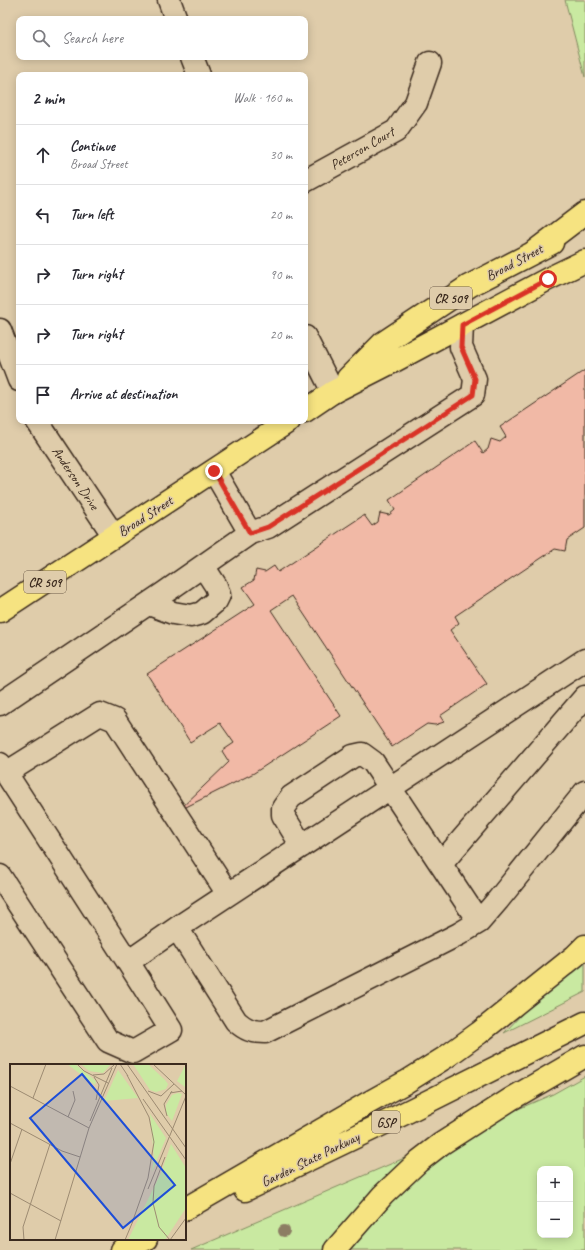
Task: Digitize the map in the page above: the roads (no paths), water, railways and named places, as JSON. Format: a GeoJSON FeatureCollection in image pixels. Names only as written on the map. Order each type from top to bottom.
{"type":"FeatureCollection","features":[{"type":"Feature","properties":{"kind":"main road"},"geometry":{"type":"LineString","coordinates":[[535,251],[585,213]]}},
{"type":"Feature","properties":{"kind":"main road","name":"Broad Street"},"geometry":{"type":"LineString","coordinates":[[333,392],[383,344],[469,286],[585,226]]}},
{"type":"Feature","properties":{"kind":"main road","name":"Broad Street"},"geometry":{"type":"LineString","coordinates":[[308,409],[333,392],[585,261]]}},
{"type":"Feature","properties":{"kind":"main road","name":"Broad Street"},"geometry":{"type":"LineString","coordinates":[[0,611],[284,424]]}},
{"type":"Feature","properties":{"kind":"main road"},"geometry":{"type":"LineString","coordinates":[[186,1208],[406,1082],[446,1057],[485,1028],[575,956],[585,946]]}},
{"type":"Feature","properties":{"kind":"main road","name":"Garden State Parkway"},"geometry":{"type":"LineString","coordinates":[[186,1220],[401,1115],[585,1023]]}},
{"type":"Feature","properties":{"kind":"main road"},"geometry":{"type":"LineString","coordinates":[[335,1250],[383,1195],[419,1161],[441,1144],[511,1099],[585,1056]]}},
{"type":"Feature","properties":{"kind":"main road"},"geometry":{"type":"LineString","coordinates":[[115,1250],[132,1240]]}},
{"type":"Feature","properties":{"kind":"main road"},"geometry":{"type":"LineString","coordinates":[[122,1250],[144,1240]]}},
{"type":"Feature","properties":{"kind":"street"},"geometry":{"type":"LineString","coordinates":[[170,0],[175,16]]}},
{"type":"Feature","properties":{"kind":"street"},"geometry":{"type":"LineString","coordinates":[[193,60],[198,72]]}},
{"type":"Feature","properties":{"kind":"street","name":"Peterson Court"},"geometry":{"type":"LineString","coordinates":[[308,179],[396,131],[416,103],[430,63]]}},
{"type":"Feature","properties":{"kind":"street"},"geometry":{"type":"LineString","coordinates":[[0,704],[149,604],[250,533],[268,527],[473,395],[475,379],[461,347],[462,325]]}},
{"type":"Feature","properties":{"kind":"street"},"geometry":{"type":"LineString","coordinates":[[0,330],[16,372]]}},
{"type":"Feature","properties":{"kind":"street"},"geometry":{"type":"LineString","coordinates":[[308,343],[333,392]]}},
{"type":"Feature","properties":{"kind":"street","name":"Anderson Drive"},"geometry":{"type":"LineString","coordinates":[[39,424],[114,536]]}},
{"type":"Feature","properties":{"kind":"street"},"geometry":{"type":"LineString","coordinates":[[214,471],[250,533]]}},
{"type":"Feature","properties":{"kind":"street"},"geometry":{"type":"LineString","coordinates":[[149,604],[173,613],[191,616],[202,613],[216,602],[219,595],[216,586],[203,566]]}},
{"type":"Feature","properties":{"kind":"street"},"geometry":{"type":"LineString","coordinates":[[128,962],[176,928],[585,660]]}},
{"type":"Feature","properties":{"kind":"street"},"geometry":{"type":"LineString","coordinates":[[441,864],[585,697]]}},
{"type":"Feature","properties":{"kind":"street"},"geometry":{"type":"LineString","coordinates":[[0,876],[108,1041],[133,1052],[171,1030],[3,769],[100,714],[115,720],[228,894]]}},
{"type":"Feature","properties":{"kind":"street"},"geometry":{"type":"LineString","coordinates":[[302,846],[283,814],[283,808],[291,798],[353,756],[362,754],[373,762],[391,788],[478,922]]}},
{"type":"Feature","properties":{"kind":"street"},"geometry":{"type":"LineString","coordinates":[[176,928],[236,1021],[243,1028],[253,1032],[265,1032],[459,934],[478,922],[498,900],[585,792]]}}]}
